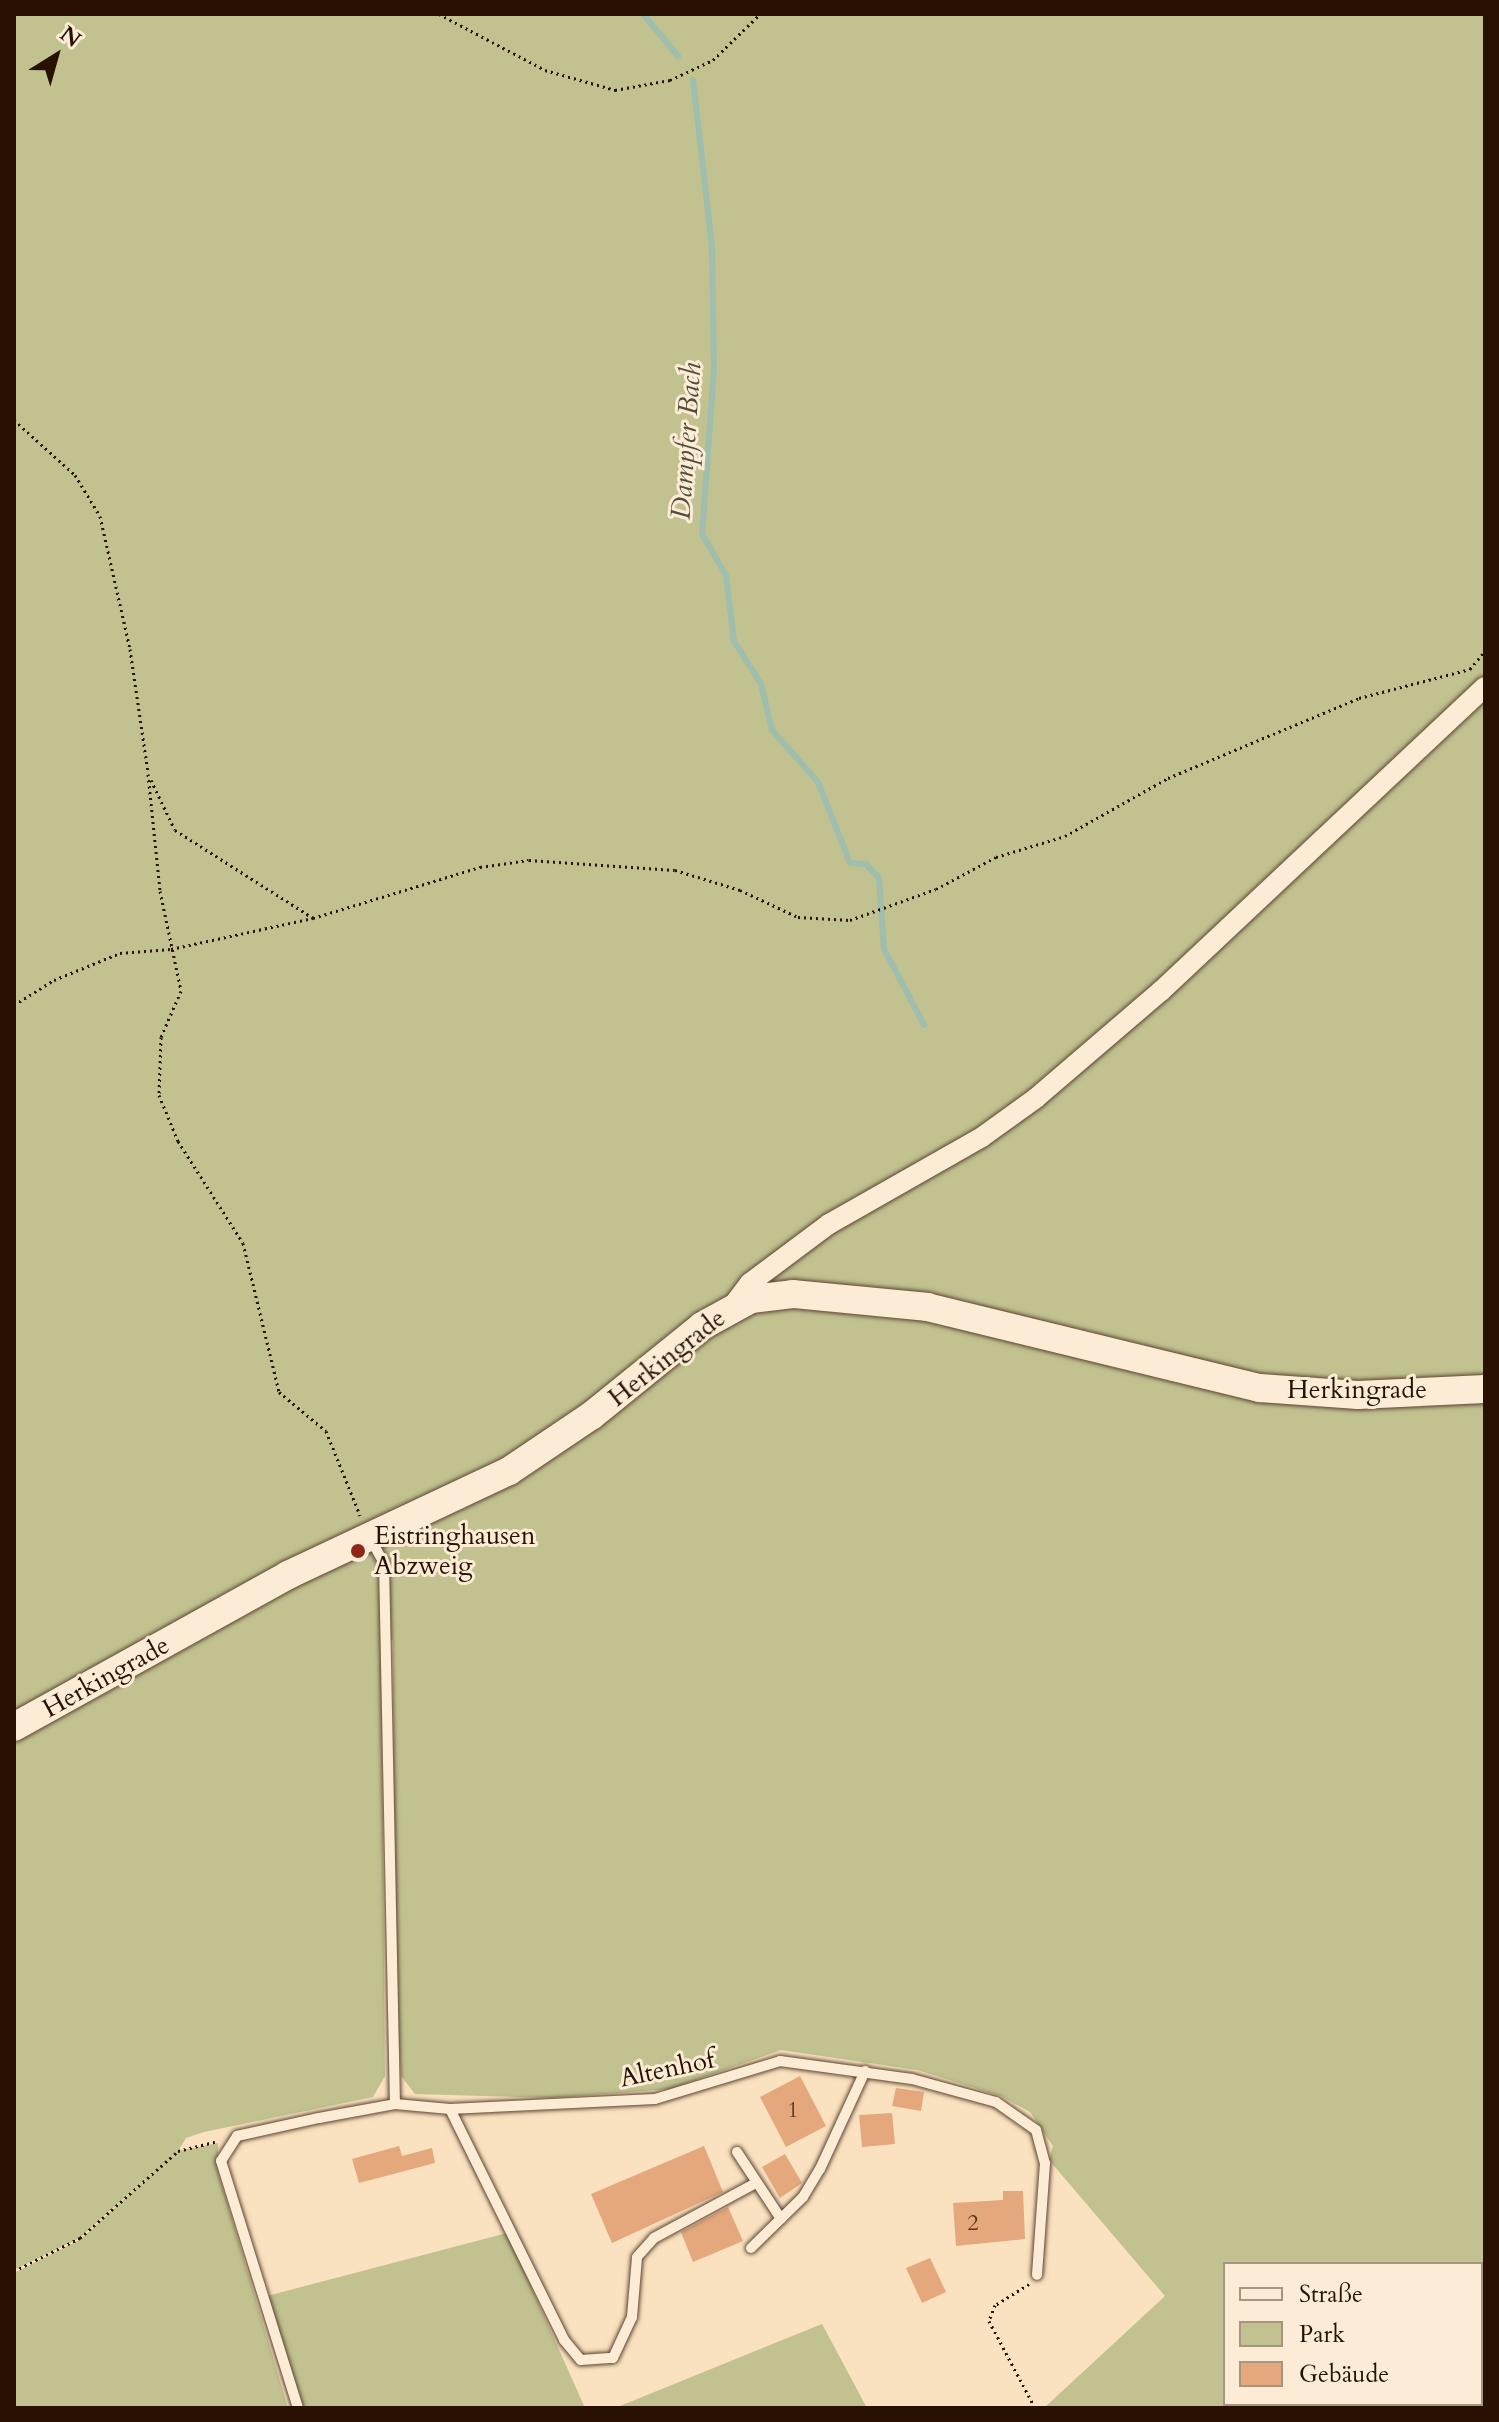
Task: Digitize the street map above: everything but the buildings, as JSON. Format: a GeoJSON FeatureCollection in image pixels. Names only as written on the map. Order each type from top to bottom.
{"type":"FeatureCollection","features":[{"type":"Feature","properties":{"kind":"main road","name":"Herkingrade"},"geometry":{"type":"LineString","coordinates":[[14,1727],[369,1537],[554,1444],[731,1308],[793,1294],[927,1307],[1198,1376],[1289,1391],[1358,1395],[1485,1389]]}},
{"type":"Feature","properties":{"kind":"street"},"geometry":{"type":"LineString","coordinates":[[731,1308],[750,1283],[829,1224],[982,1137],[1036,1098],[1161,991],[1485,687]]}},
{"type":"Feature","properties":{"kind":"lane"},"geometry":{"type":"LineString","coordinates":[[369,1537],[384,1563],[395,2104]]}},
{"type":"Feature","properties":{"kind":"lane","name":"Altenhof"},"geometry":{"type":"LineString","coordinates":[[228,2144],[244,2134],[395,2104],[450,2109],[655,2099],[780,2061],[865,2071],[975,2094],[1010,2109],[1036,2130],[1045,2163],[1037,2275]]}},
{"type":"Feature","properties":{"kind":"lane"},"geometry":{"type":"LineString","coordinates":[[751,2248],[781,2219],[820,2169],[865,2071]]}},
{"type":"Feature","properties":{"kind":"lane"},"geometry":{"type":"LineString","coordinates":[[450,2109],[564,2340],[581,2360],[613,2358],[632,2317],[637,2257],[654,2238],[754,2184]]}},
{"type":"Feature","properties":{"kind":"lane"},"geometry":{"type":"LineString","coordinates":[[228,2144],[221,2161],[298,2408]]}},
{"type":"Feature","properties":{"kind":"lane"},"geometry":{"type":"LineString","coordinates":[[737,2152],[754,2184],[781,2219]]}},
{"type":"Feature","properties":{"kind":"path"},"geometry":{"type":"LineString","coordinates":[[439,14],[545,70],[615,90],[699,67],[760,14]]}},
{"type":"Feature","properties":{"kind":"path"},"geometry":{"type":"LineString","coordinates":[[14,420],[75,475],[100,516],[130,649],[171,949],[181,991],[156,1060],[164,1112],[243,1243],[279,1392],[331,1439],[369,1537]]}},
{"type":"Feature","properties":{"kind":"path"},"geometry":{"type":"LineString","coordinates":[[14,1005],[89,963],[120,953],[171,949],[313,918],[480,867],[529,860],[675,870],[740,890],[798,917],[850,920],[936,889],[996,857],[1065,836],[1168,778],[1359,698],[1470,669],[1485,651]]}},
{"type":"Feature","properties":{"kind":"path"},"geometry":{"type":"LineString","coordinates":[[148,774],[175,830],[313,918]]}},
{"type":"Feature","properties":{"kind":"path"},"geometry":{"type":"LineString","coordinates":[[14,2271],[80,2238],[178,2151],[208,2141],[228,2144]]}},
{"type":"Feature","properties":{"kind":"path"},"geometry":{"type":"LineString","coordinates":[[1035,2408],[989,2321],[995,2305],[1037,2275]]}},
{"type":"Feature","properties":{"kind":"green space"},"geometry":{"type":"Polygon","coordinates":[[[14,14],[1485,14],[1485,1385],[1197,1381],[1485,1393],[1485,2408],[1044,2408],[1165,2296],[1049,2160],[1053,2146],[1030,2112],[1001,2096],[917,2070],[781,2050],[670,2089],[551,2098],[415,2094],[401,2076],[395,1972],[393,1639],[381,1646],[385,2076],[373,2097],[204,2132],[186,2138],[178,2151],[218,2143],[218,2172],[288,2408],[14,2408],[14,2273],[81,2239],[164,2162],[80,2238],[14,2270],[14,14]]]}},
{"type":"Feature","properties":{"kind":"green space"},"geometry":{"type":"Polygon","coordinates":[[[507,2233],[585,2408],[304,2408],[267,2296],[507,2233]]]}},
{"type":"Feature","properties":{"kind":"green space"},"geometry":{"type":"Polygon","coordinates":[[[822,2324],[867,2408],[615,2408],[822,2324]]]}},
{"type":"Feature","properties":{"kind":"waterway","name":"Dampfer Bach"},"geometry":{"type":"LineString","coordinates":[[643,14],[678,56]]}},
{"type":"Feature","properties":{"kind":"waterway","name":"Dampfer Bach"},"geometry":{"type":"LineString","coordinates":[[693,80],[712,246],[714,368],[702,534],[726,575],[734,641],[761,684],[772,730],[818,782],[850,863],[866,864],[879,878],[884,949],[924,1025]]}},
{"type":"Feature","properties":{"kind":"place","name":"Eistringhausen Abzweig"},"geometry":{"type":"Point","coordinates":[358,1551]}}]}
